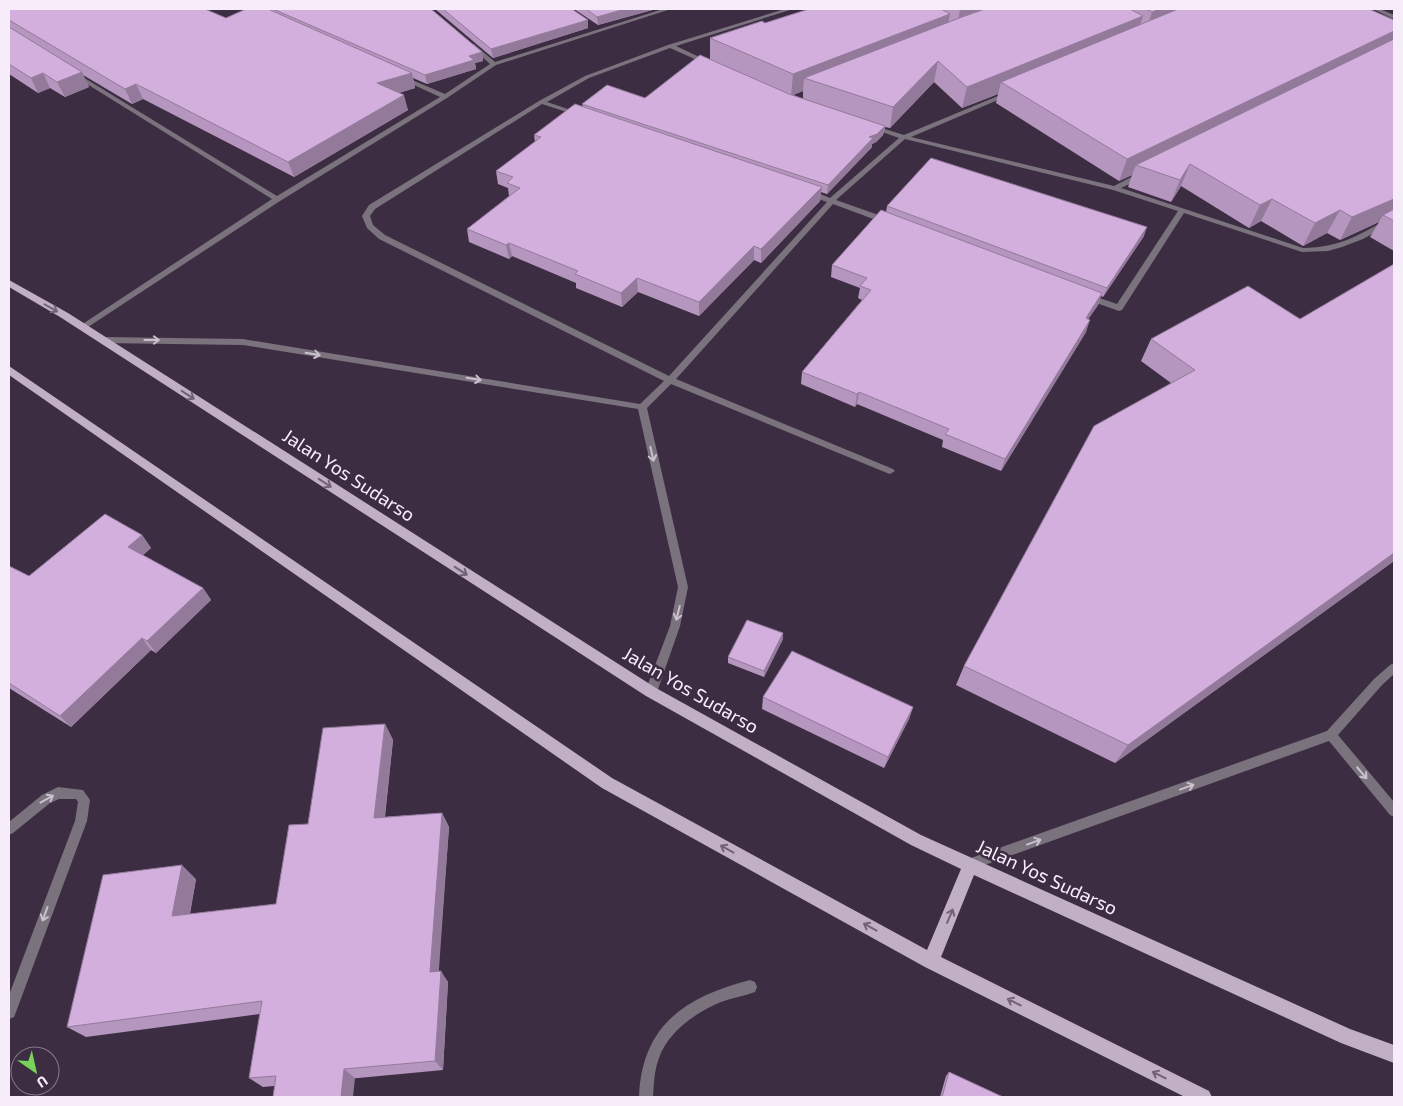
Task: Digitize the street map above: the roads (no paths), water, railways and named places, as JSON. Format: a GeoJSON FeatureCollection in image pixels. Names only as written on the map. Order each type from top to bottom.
{"type":"FeatureCollection","features":[{"type":"Feature","properties":{"kind":"main road","name":"Jalan Yos Sudarso"},"geometry":{"type":"LineString","coordinates":[[9,284],[103,340],[651,692],[916,840],[1347,1037],[1394,1054]]}},
{"type":"Feature","properties":{"kind":"main road"},"geometry":{"type":"LineString","coordinates":[[9,370],[607,783],[931,960],[1203,1097]]}},
{"type":"Feature","properties":{"kind":"main road"},"geometry":{"type":"LineString","coordinates":[[931,960],[971,864]]}},
{"type":"Feature","properties":{"kind":"street"},"geometry":{"type":"LineString","coordinates":[[82,327],[277,199],[494,64],[668,9]]}},
{"type":"Feature","properties":{"kind":"street"},"geometry":{"type":"LineString","coordinates":[[790,9],[670,46],[587,76],[541,102],[372,207],[366,216],[370,226],[382,237],[670,380],[890,471]]}},
{"type":"Feature","properties":{"kind":"street"},"geometry":{"type":"LineString","coordinates":[[1376,9],[1394,17]]}},
{"type":"Feature","properties":{"kind":"street"},"geometry":{"type":"LineString","coordinates":[[590,25],[598,30]]}},
{"type":"Feature","properties":{"kind":"street"},"geometry":{"type":"LineString","coordinates":[[465,40],[494,64]]}},
{"type":"Feature","properties":{"kind":"street"},"geometry":{"type":"LineString","coordinates":[[670,46],[713,65]]}},
{"type":"Feature","properties":{"kind":"street"},"geometry":{"type":"LineString","coordinates":[[67,69],[277,199]]}},
{"type":"Feature","properties":{"kind":"street"},"geometry":{"type":"LineString","coordinates":[[392,73],[445,96]]}},
{"type":"Feature","properties":{"kind":"street"},"geometry":{"type":"LineString","coordinates":[[642,407],[670,380],[832,200],[904,137],[1020,89]]}},
{"type":"Feature","properties":{"kind":"street"},"geometry":{"type":"LineString","coordinates":[[541,102],[588,118]]}},
{"type":"Feature","properties":{"kind":"street"},"geometry":{"type":"LineString","coordinates":[[866,124],[904,137],[1115,188],[1302,250],[1323,251],[1340,248],[1394,219]]}},
{"type":"Feature","properties":{"kind":"street"},"geometry":{"type":"LineString","coordinates":[[1115,188],[1150,171]]}},
{"type":"Feature","properties":{"kind":"street"},"geometry":{"type":"LineString","coordinates":[[804,191],[897,225]]}},
{"type":"Feature","properties":{"kind":"street"},"geometry":{"type":"LineString","coordinates":[[1082,294],[1119,308],[1182,211]]}},
{"type":"Feature","properties":{"kind":"street"},"geometry":{"type":"LineString","coordinates":[[103,340],[243,342],[642,407]]}},
{"type":"Feature","properties":{"kind":"street"},"geometry":{"type":"LineString","coordinates":[[642,407],[683,587],[675,626],[651,692]]}},
{"type":"Feature","properties":{"kind":"street"},"geometry":{"type":"LineString","coordinates":[[971,864],[1331,735],[1378,682],[1394,668]]}},
{"type":"Feature","properties":{"kind":"street"},"geometry":{"type":"LineString","coordinates":[[1331,735],[1394,811]]}},
{"type":"Feature","properties":{"kind":"street"},"geometry":{"type":"LineString","coordinates":[[9,829],[28,811],[58,794],[79,794],[84,800],[81,821],[9,1012]]}},
{"type":"Feature","properties":{"kind":"street"},"geometry":{"type":"LineString","coordinates":[[646,1097],[648,1073],[654,1052],[677,1021],[692,1009],[709,1000],[730,991],[750,987]]}}]}
